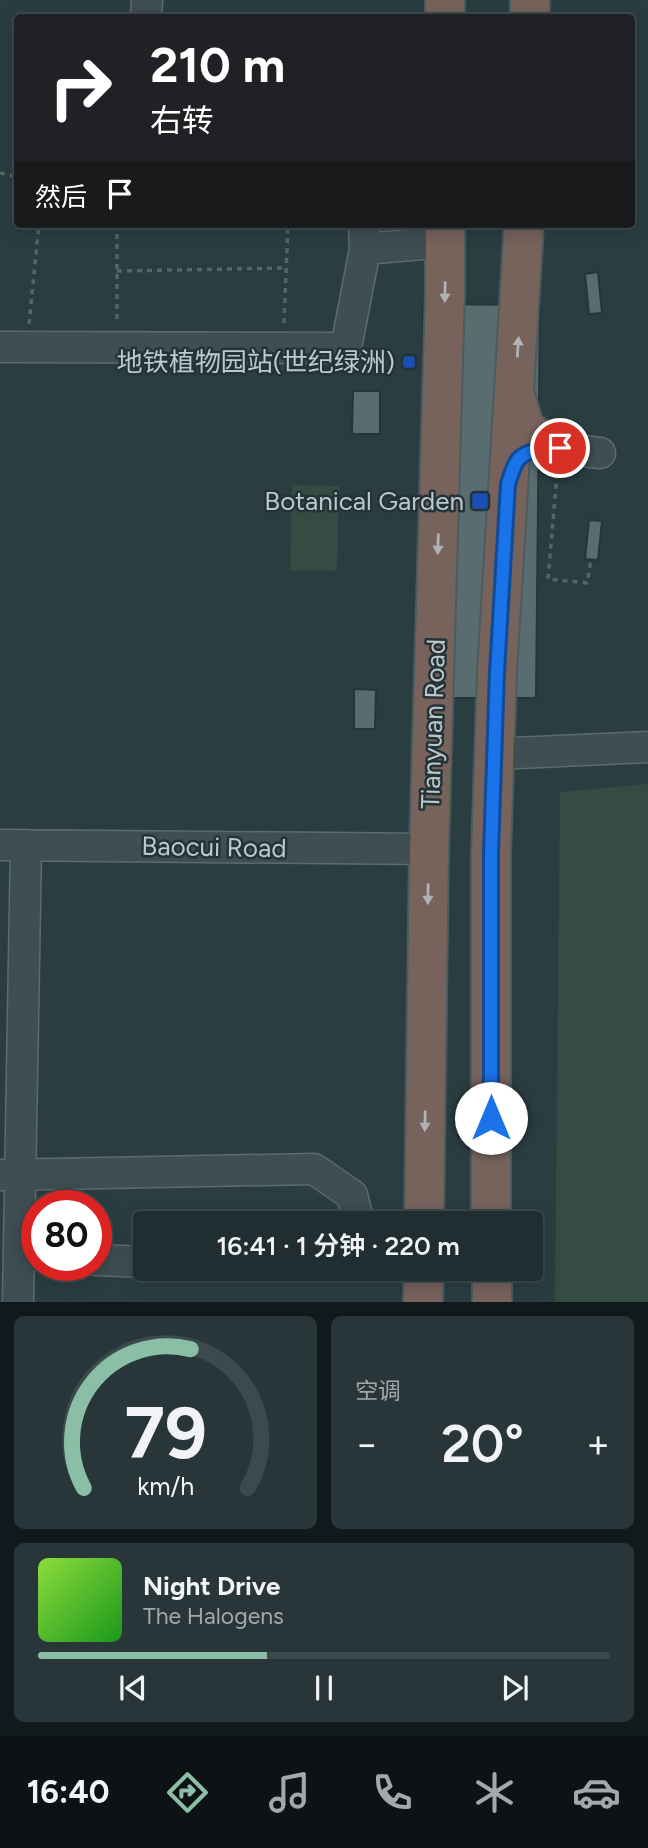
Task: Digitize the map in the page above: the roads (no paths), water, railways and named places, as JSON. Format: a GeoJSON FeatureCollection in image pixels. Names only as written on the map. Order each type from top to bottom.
{"type":"FeatureCollection","features":[{"type":"Feature","properties":{"kind":"highway"},"geometry":{"type":"LineString","coordinates":[[491,1211],[491,853],[494,754],[524,228]]}},
{"type":"Feature","properties":{"kind":"highway","name":"Tianyuan Road"},"geometry":{"type":"LineString","coordinates":[[424,1211],[429,849],[445,233]]}},
{"type":"Feature","properties":{"kind":"highway"},"geometry":{"type":"LineString","coordinates":[[514,394],[524,427],[553,460]]}},
{"type":"Feature","properties":{"kind":"highway"},"geometry":{"type":"LineString","coordinates":[[508,484],[523,453],[553,460]]}},
{"type":"Feature","properties":{"kind":"highway"},"geometry":{"type":"LineString","coordinates":[[423,1302],[424,1281]]}},
{"type":"Feature","properties":{"kind":"highway"},"geometry":{"type":"LineString","coordinates":[[492,1281],[492,1302]]}},
{"type":"Feature","properties":{"kind":"street"},"geometry":{"type":"LineString","coordinates":[[13,347],[346,348],[365,236],[445,233]]}},
{"type":"Feature","properties":{"kind":"street"},"geometry":{"type":"LineString","coordinates":[[553,460],[600,453]]}},
{"type":"Feature","properties":{"kind":"street"},"geometry":{"type":"LineString","coordinates":[[494,754],[648,747]]}},
{"type":"Feature","properties":{"kind":"street"},"geometry":{"type":"LineString","coordinates":[[13,845],[10,1176],[18,1257],[18,1302]]}},
{"type":"Feature","properties":{"kind":"street","name":"Baocui Road"},"geometry":{"type":"LineString","coordinates":[[13,845],[429,849]]}},
{"type":"Feature","properties":{"kind":"street"},"geometry":{"type":"LineString","coordinates":[[10,1176],[314,1169],[352,1195],[356,1211]]}},
{"type":"Feature","properties":{"kind":"street"},"geometry":{"type":"LineString","coordinates":[[112,1261],[133,1262]]}},
{"type":"Feature","properties":{"kind":"place","name":"地铁植物园站(世纪绿洲)"},"geometry":{"type":"Point","coordinates":[409,362]}},
{"type":"Feature","properties":{"kind":"place","name":"Botanical Garden"},"geometry":{"type":"Point","coordinates":[480,501]}}]}
